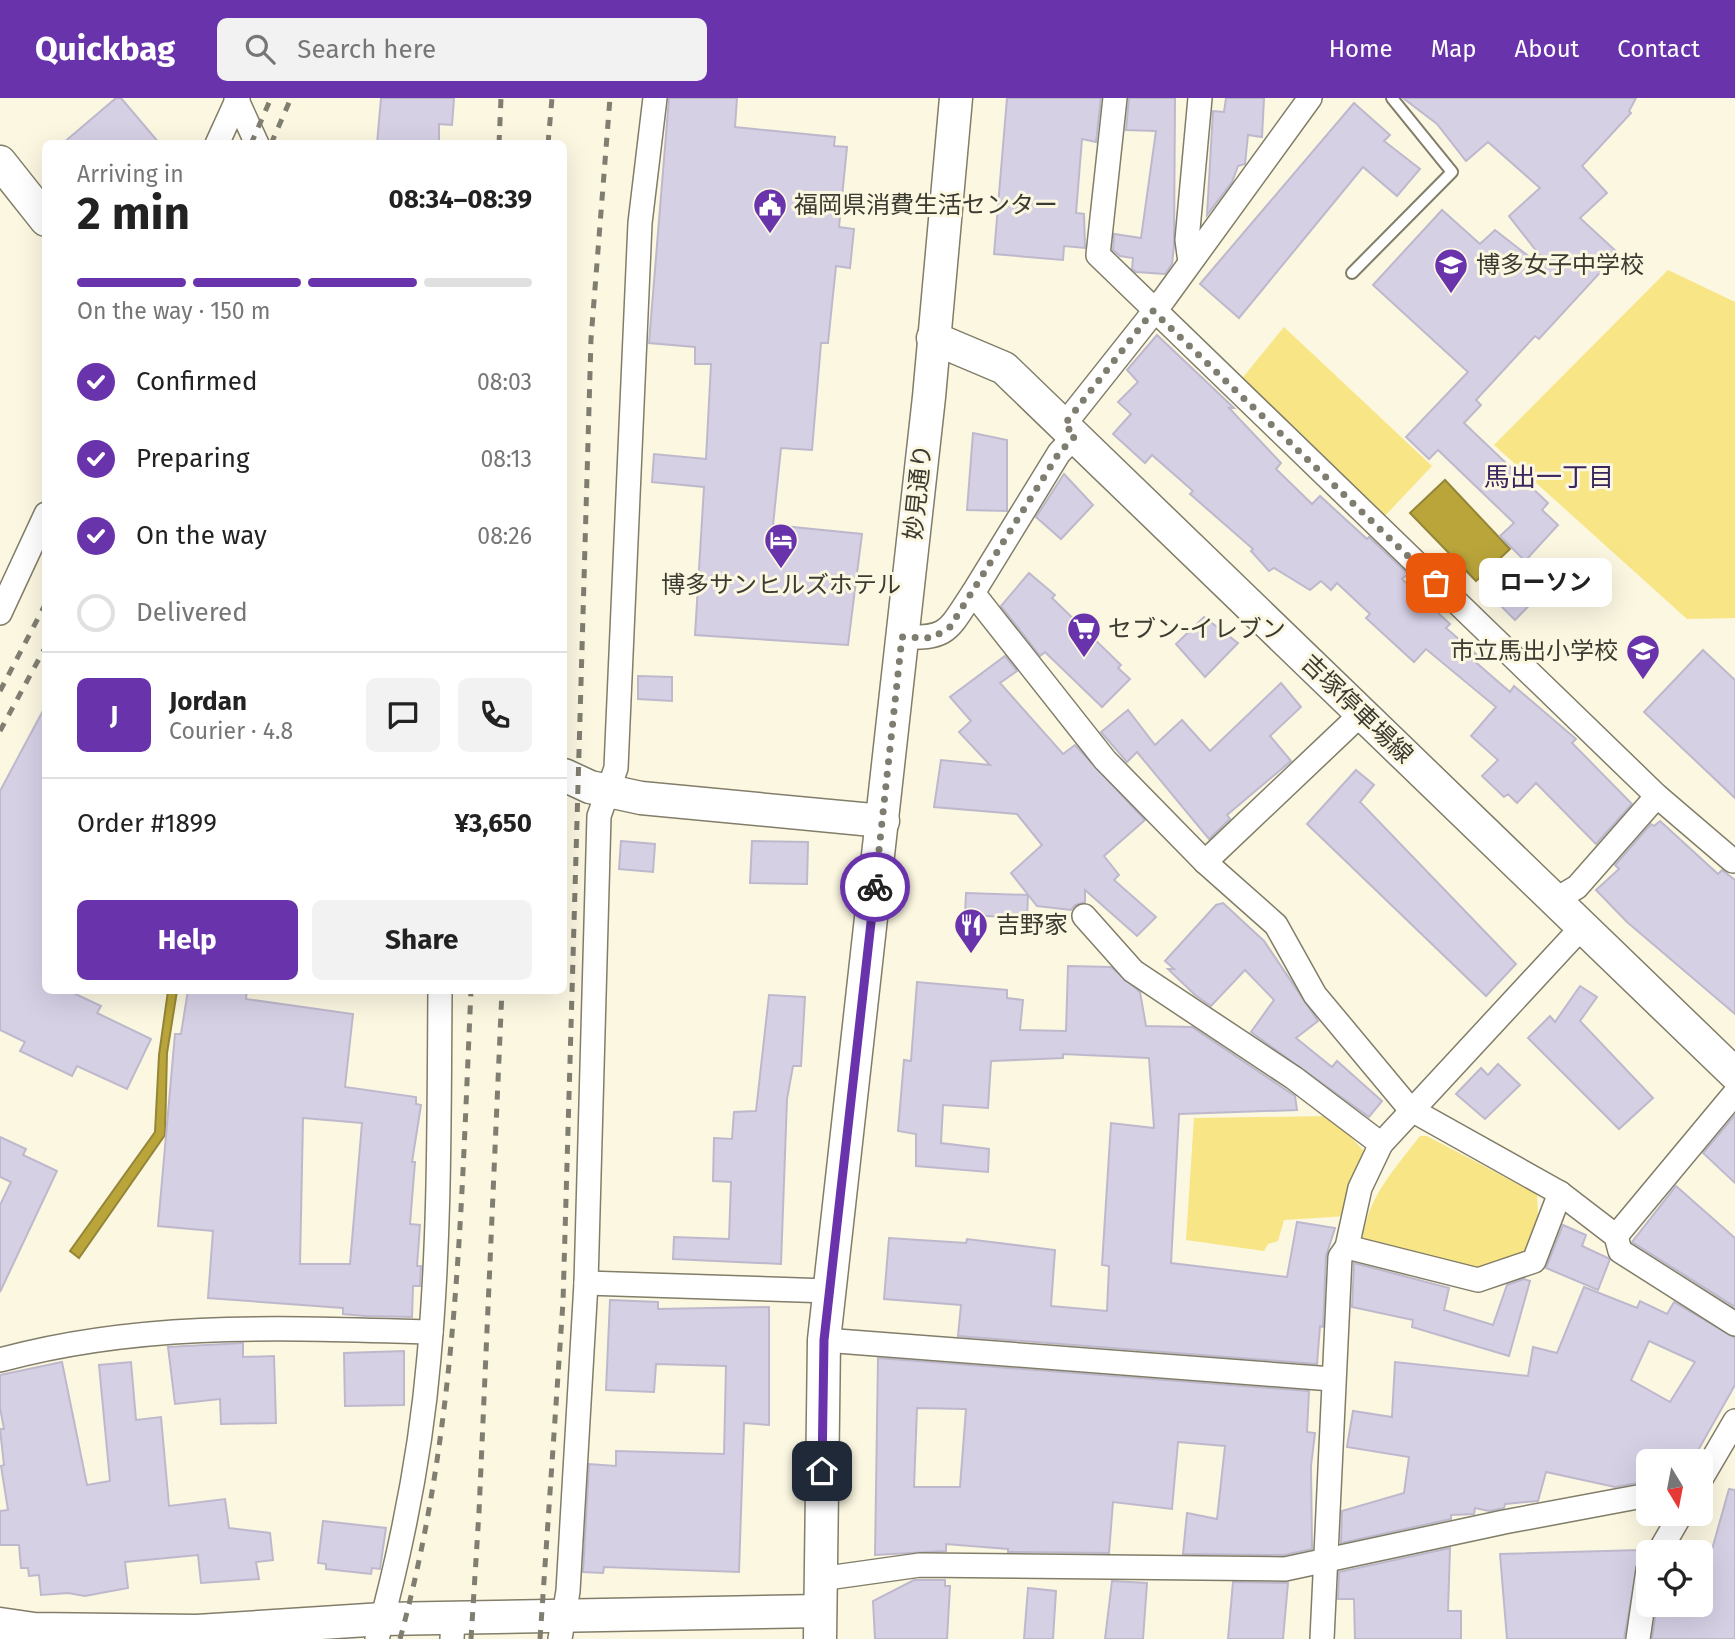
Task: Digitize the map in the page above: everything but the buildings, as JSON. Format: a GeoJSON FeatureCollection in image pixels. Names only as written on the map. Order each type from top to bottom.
{"type":"FeatureCollection","features":[{"type":"Feature","properties":{"kind":"main road","name":"妙見通り"},"geometry":{"type":"LineString","coordinates":[[820,1625],[824,1340],[883,821],[956,98]]}},
{"type":"Feature","properties":{"kind":"main road"},"geometry":{"type":"LineString","coordinates":[[0,162],[42,215]]}},
{"type":"Feature","properties":{"kind":"main road","name":"吉塚停車場線"},"geometry":{"type":"LineString","coordinates":[[933,338],[1004,368],[1735,1074]]}},
{"type":"Feature","properties":{"kind":"main road"},"geometry":{"type":"LineString","coordinates":[[567,776],[608,792],[641,798],[883,821]]}},
{"type":"Feature","properties":{"kind":"main road"},"geometry":{"type":"LineString","coordinates":[[0,1624],[34,1629],[197,1631],[820,1625]]}},
{"type":"Feature","properties":{"kind":"street"},"geometry":{"type":"LineString","coordinates":[[561,1628],[568,1591],[586,1283],[599,816],[616,768],[640,223],[655,98]]}},
{"type":"Feature","properties":{"kind":"street"},"geometry":{"type":"LineString","coordinates":[[1115,98],[1098,255],[1657,796],[1733,861],[1735,859]]}},
{"type":"Feature","properties":{"kind":"street"},"geometry":{"type":"LineString","coordinates":[[1190,262],[1187,240],[1200,98]]}},
{"type":"Feature","properties":{"kind":"street"},"geometry":{"type":"LineString","coordinates":[[902,637],[932,638],[950,627],[1059,453],[1070,430],[1153,311],[1310,98]]}},
{"type":"Feature","properties":{"kind":"street"},"geometry":{"type":"LineString","coordinates":[[219,140],[237,99]]}},
{"type":"Feature","properties":{"kind":"street"},"geometry":{"type":"LineString","coordinates":[[237,99],[255,140]]}},
{"type":"Feature","properties":{"kind":"street"},"geometry":{"type":"LineString","coordinates":[[0,613],[42,523]]}},
{"type":"Feature","properties":{"kind":"street"},"geometry":{"type":"LineString","coordinates":[[973,593],[1105,760],[1205,862],[1276,925],[1315,995],[1410,1109],[1560,1194],[1616,1236],[1620,1251],[1735,1324]]}},
{"type":"Feature","properties":{"kind":"street"},"geometry":{"type":"LineString","coordinates":[[1205,862],[1361,713]]}},
{"type":"Feature","properties":{"kind":"street"},"geometry":{"type":"LineString","coordinates":[[1555,900],[1577,887],[1657,796]]}},
{"type":"Feature","properties":{"kind":"street"},"geometry":{"type":"LineString","coordinates":[[1084,916],[1133,971],[1294,1078],[1381,1144]]}},
{"type":"Feature","properties":{"kind":"street"},"geometry":{"type":"LineString","coordinates":[[1322,1639],[1323,1561],[1339,1257],[1347,1247],[1360,1188],[1381,1144],[1410,1109],[1582,927]]}},
{"type":"Feature","properties":{"kind":"street"},"geometry":{"type":"LineString","coordinates":[[380,1629],[413,1483],[431,1332],[438,1178],[440,994]]}},
{"type":"Feature","properties":{"kind":"street"},"geometry":{"type":"LineString","coordinates":[[1616,1236],[1735,1093]]}},
{"type":"Feature","properties":{"kind":"street"},"geometry":{"type":"LineString","coordinates":[[1347,1247],[1478,1280],[1534,1261],[1560,1194]]}},
{"type":"Feature","properties":{"kind":"street"},"geometry":{"type":"LineString","coordinates":[[586,1283],[829,1291]]}},
{"type":"Feature","properties":{"kind":"street"},"geometry":{"type":"LineString","coordinates":[[0,1360],[132,1333],[212,1328],[431,1332]]}},
{"type":"Feature","properties":{"kind":"street"},"geometry":{"type":"LineString","coordinates":[[824,1340],[1332,1379]]}},
{"type":"Feature","properties":{"kind":"street"},"geometry":{"type":"LineString","coordinates":[[1713,1459],[1735,1422]]}},
{"type":"Feature","properties":{"kind":"street"},"geometry":{"type":"LineString","coordinates":[[820,1579],[920,1565],[1285,1569],[1636,1498]]}},
{"type":"Feature","properties":{"kind":"street"},"geometry":{"type":"LineString","coordinates":[[1638,1639],[1641,1617]]}},
{"type":"Feature","properties":{"kind":"lane"},"geometry":{"type":"LineString","coordinates":[[1352,273],[1452,172],[1392,98]]}},
{"type":"Feature","properties":{"kind":"shaded area"},"geometry":{"type":"Polygon","coordinates":[[[1668,270],[1735,302],[1735,618],[1687,619],[1494,445],[1668,270]]]}},
{"type":"Feature","properties":{"kind":"shaded area"},"geometry":{"type":"Polygon","coordinates":[[[1284,327],[1432,466],[1382,519],[1239,382],[1284,327]]]}},
{"type":"Feature","properties":{"kind":"shaded area"},"geometry":{"type":"Polygon","coordinates":[[[1445,480],[1510,549],[1476,581],[1410,513],[1445,480]]]}},
{"type":"Feature","properties":{"kind":"shaded area"},"geometry":{"type":"Polygon","coordinates":[[[168,994],[177,994],[167,1053],[165,1135],[79,1258],[70,1251],[155,1132],[159,1055],[168,994]]]}},
{"type":"Feature","properties":{"kind":"shaded area"},"geometry":{"type":"Polygon","coordinates":[[[1330,1116],[1365,1152],[1347,1216],[1284,1220],[1278,1241],[1268,1244],[1264,1251],[1186,1240],[1194,1118],[1330,1116]]]}},
{"type":"Feature","properties":{"kind":"shaded area"},"geometry":{"type":"Polygon","coordinates":[[[1420,1136],[1427,1136],[1537,1194],[1538,1215],[1528,1257],[1478,1273],[1362,1244],[1364,1228],[1375,1199],[1420,1136]]]}},
{"type":"Feature","properties":{"kind":"railway"},"geometry":{"type":"LineString","coordinates":[[253,140],[271,98]]}},
{"type":"Feature","properties":{"kind":"railway"},"geometry":{"type":"LineString","coordinates":[[273,140],[291,98]]}},
{"type":"Feature","properties":{"kind":"railway"},"geometry":{"type":"LineString","coordinates":[[499,140],[501,98]]}},
{"type":"Feature","properties":{"kind":"railway"},"geometry":{"type":"LineString","coordinates":[[548,140],[552,98]]}},
{"type":"Feature","properties":{"kind":"railway"},"geometry":{"type":"LineString","coordinates":[[540,1639],[563,1302],[591,339],[610,98]]}},
{"type":"Feature","properties":{"kind":"railway"},"geometry":{"type":"LineString","coordinates":[[0,691],[42,611]]}},
{"type":"Feature","properties":{"kind":"railway"},"geometry":{"type":"LineString","coordinates":[[0,731],[42,653]]}},
{"type":"Feature","properties":{"kind":"railway"},"geometry":{"type":"LineString","coordinates":[[400,1639],[434,1479],[454,1317],[471,994]]}},
{"type":"Feature","properties":{"kind":"railway"},"geometry":{"type":"LineString","coordinates":[[471,1639],[502,994]]}},
{"type":"Feature","properties":{"kind":"way so far"},"geometry":{"type":"LineString","coordinates":[[875,887],[902,637],[932,638],[950,627],[1059,453],[1076,435],[1064,425],[1153,311],[1436,583]]}},
{"type":"Feature","properties":{"kind":"place","name":"福岡県消費生活センター"},"geometry":{"type":"Point","coordinates":[770,235]}},
{"type":"Feature","properties":{"kind":"place","name":"博多女子中学校"},"geometry":{"type":"Point","coordinates":[1451,295]}},
{"type":"Feature","properties":{"kind":"place","name":"博多サンヒルズホテル"},"geometry":{"type":"Point","coordinates":[781,570]}},
{"type":"Feature","properties":{"kind":"place","name":"ローソン"},"geometry":{"type":"Point","coordinates":[1436,583]}},
{"type":"Feature","properties":{"kind":"place","name":"セブン-イレブン"},"geometry":{"type":"Point","coordinates":[1084,659]}},
{"type":"Feature","properties":{"kind":"place","name":"市立馬出小学校"},"geometry":{"type":"Point","coordinates":[1643,681]}},
{"type":"Feature","properties":{"kind":"place","name":"吉野家"},"geometry":{"type":"Point","coordinates":[971,955]}},
{"type":"Feature","properties":{"kind":"district","name":"馬出一丁目"},"geometry":{"type":"Point","coordinates":[1549,477]}},
{"type":"Feature","properties":{"kind":"route"},"geometry":{"type":"LineString","coordinates":[[822,1471],[824,1340],[875,887]]}}]}
